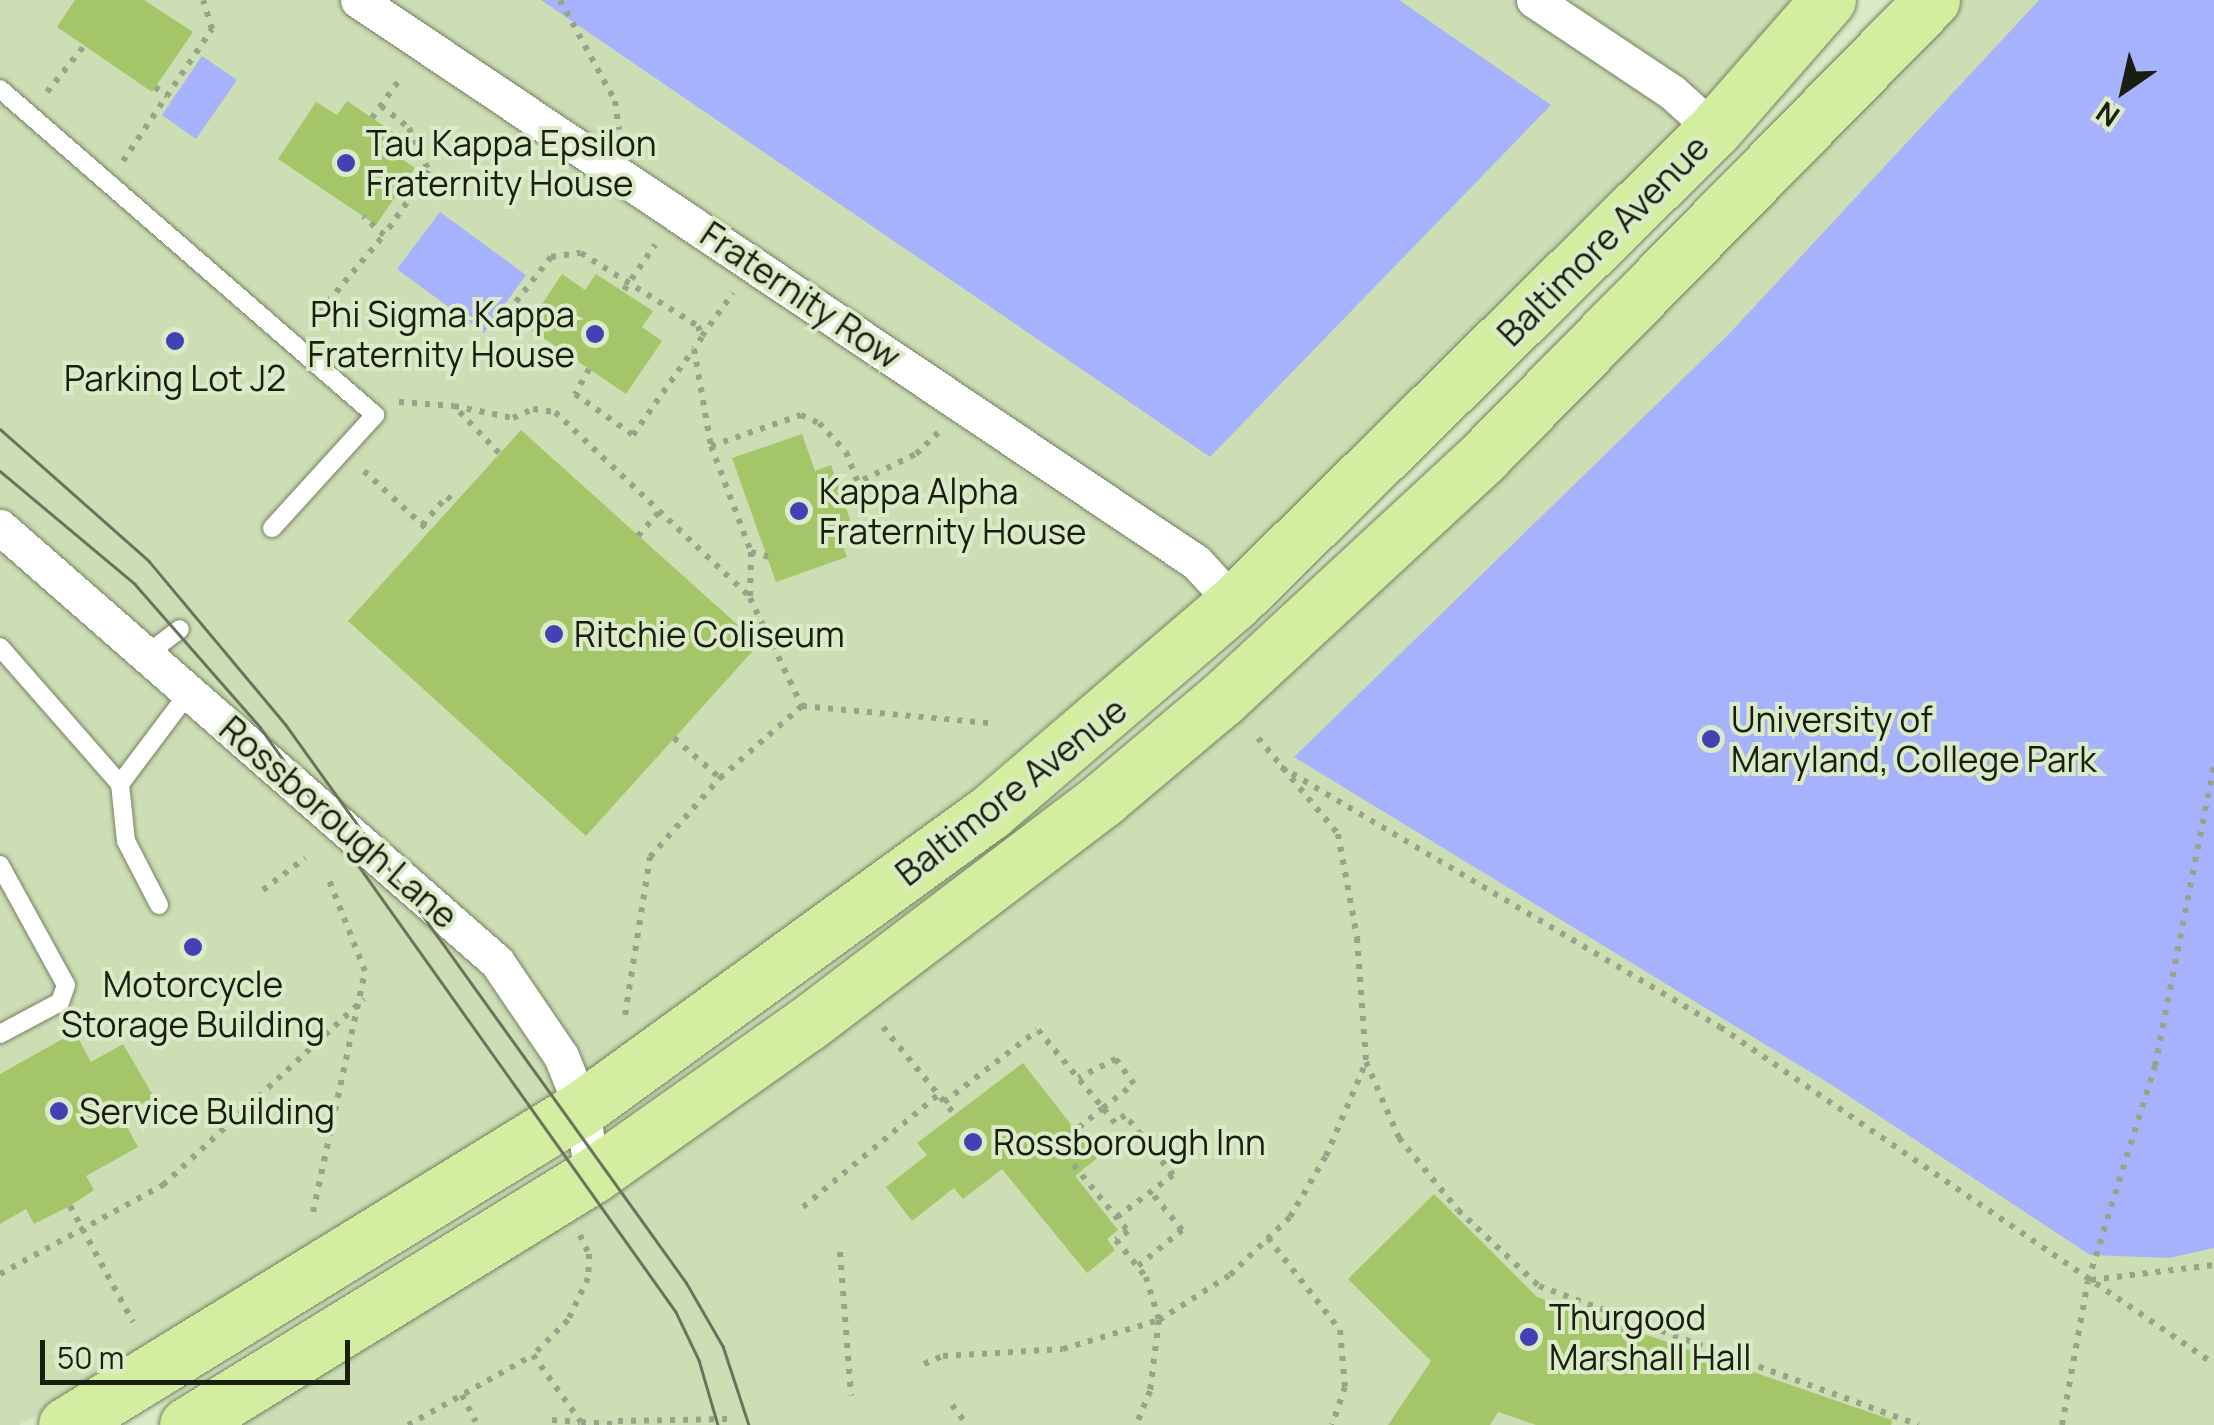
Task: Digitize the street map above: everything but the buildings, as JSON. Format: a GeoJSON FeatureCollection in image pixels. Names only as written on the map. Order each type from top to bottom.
{"type":"FeatureCollection","features":[{"type":"Feature","properties":{"kind":"main road","name":"Baltimore Avenue"},"geometry":{"type":"LineString","coordinates":[[66,1425],[582,1108],[990,812],[1234,603],[1714,130],[1828,0]]}},
{"type":"Feature","properties":{"kind":"main road","name":"Baltimore Avenue"},"geometry":{"type":"LineString","coordinates":[[187,1425],[592,1176],[994,884],[1223,698],[1526,415],[1932,0]]}},
{"type":"Feature","properties":{"kind":"street","name":"Fraternity Row"},"geometry":{"type":"LineString","coordinates":[[358,0],[1196,562],[1234,603]]}},
{"type":"Feature","properties":{"kind":"street"},"geometry":{"type":"LineString","coordinates":[[1534,0],[1672,92],[1714,130]]}},
{"type":"Feature","properties":{"kind":"street","name":"Rossborough Lane"},"geometry":{"type":"LineString","coordinates":[[0,526],[497,962],[562,1056],[582,1108],[592,1176]]}},
{"type":"Feature","properties":{"kind":"lane"},"geometry":{"type":"LineString","coordinates":[[0,89],[375,415],[272,528]]}},
{"type":"Feature","properties":{"kind":"lane"},"geometry":{"type":"LineString","coordinates":[[147,654],[180,629]]}},
{"type":"Feature","properties":{"kind":"lane"},"geometry":{"type":"LineString","coordinates":[[0,647],[120,784],[126,841],[159,905]]}},
{"type":"Feature","properties":{"kind":"lane"},"geometry":{"type":"LineString","coordinates":[[120,784],[189,692]]}},
{"type":"Feature","properties":{"kind":"lane"},"geometry":{"type":"LineString","coordinates":[[0,865],[66,985],[60,1002],[0,1034]]}},
{"type":"Feature","properties":{"kind":"path"},"geometry":{"type":"LineString","coordinates":[[108,182],[212,29],[202,0]]}},
{"type":"Feature","properties":{"kind":"path"},"geometry":{"type":"LineString","coordinates":[[560,0],[615,101],[625,178]]}},
{"type":"Feature","properties":{"kind":"path"},"geometry":{"type":"LineString","coordinates":[[29,115],[84,46]]}},
{"type":"Feature","properties":{"kind":"path"},"geometry":{"type":"LineString","coordinates":[[372,118],[401,78]]}},
{"type":"Feature","properties":{"kind":"path"},"geometry":{"type":"LineString","coordinates":[[155,87],[167,96]]}},
{"type":"Feature","properties":{"kind":"path"},"geometry":{"type":"LineString","coordinates":[[294,342],[384,235],[429,171],[409,128],[382,106]]}},
{"type":"Feature","properties":{"kind":"path"},"geometry":{"type":"LineString","coordinates":[[363,216],[384,235]]}},
{"type":"Feature","properties":{"kind":"path"},"geometry":{"type":"LineString","coordinates":[[624,290],[654,247]]}},
{"type":"Feature","properties":{"kind":"path"},"geometry":{"type":"LineString","coordinates":[[527,327],[508,312],[552,257],[581,253],[698,326],[702,337]]}},
{"type":"Feature","properties":{"kind":"path"},"geometry":{"type":"LineString","coordinates":[[589,369],[574,394],[633,435],[729,298]]}},
{"type":"Feature","properties":{"kind":"path"},"geometry":{"type":"LineString","coordinates":[[694,349],[712,446],[751,552],[750,598]]}},
{"type":"Feature","properties":{"kind":"path"},"geometry":{"type":"LineString","coordinates":[[412,401],[512,418],[533,409],[554,412],[750,598],[802,706]]}},
{"type":"Feature","properties":{"kind":"path"},"geometry":{"type":"LineString","coordinates":[[454,406],[499,453]]}},
{"type":"Feature","properties":{"kind":"path"},"geometry":{"type":"LineString","coordinates":[[712,446],[800,415],[819,423],[846,452],[857,482]]}},
{"type":"Feature","properties":{"kind":"path"},"geometry":{"type":"LineString","coordinates":[[840,492],[916,454],[950,421]]}},
{"type":"Feature","properties":{"kind":"path"},"geometry":{"type":"LineString","coordinates":[[356,463],[426,528],[447,496],[454,503]]}},
{"type":"Feature","properties":{"kind":"path"},"geometry":{"type":"LineString","coordinates":[[638,536],[659,512]]}},
{"type":"Feature","properties":{"kind":"path"},"geometry":{"type":"LineString","coordinates":[[751,552],[768,557]]}},
{"type":"Feature","properties":{"kind":"path"},"geometry":{"type":"LineString","coordinates":[[625,1015],[650,857],[720,778],[802,706],[990,724]]}},
{"type":"Feature","properties":{"kind":"path"},"geometry":{"type":"LineString","coordinates":[[674,738],[720,778]]}},
{"type":"Feature","properties":{"kind":"path"},"geometry":{"type":"LineString","coordinates":[[1258,738],[1338,834],[1357,938],[1366,1062],[1399,1138],[1458,1210],[1539,1286],[1918,1425]]}},
{"type":"Feature","properties":{"kind":"path"},"geometry":{"type":"LineString","coordinates":[[2062,1425],[2088,1280],[2156,1066],[2214,765]]}},
{"type":"Feature","properties":{"kind":"path"},"geometry":{"type":"LineString","coordinates":[[1281,767],[1720,1027],[2214,1364]]}},
{"type":"Feature","properties":{"kind":"path"},"geometry":{"type":"LineString","coordinates":[[264,890],[304,858]]}},
{"type":"Feature","properties":{"kind":"path"},"geometry":{"type":"LineString","coordinates":[[314,1212],[364,999],[358,944],[330,880]]}},
{"type":"Feature","properties":{"kind":"path"},"geometry":{"type":"LineString","coordinates":[[0,1274],[162,1185],[364,999]]}},
{"type":"Feature","properties":{"kind":"path"},"geometry":{"type":"LineString","coordinates":[[944,1102],[1038,1030],[1114,1123],[1125,1116],[1173,1174],[1117,1217]]}},
{"type":"Feature","properties":{"kind":"path"},"geometry":{"type":"LineString","coordinates":[[891,1037],[955,1115]]}},
{"type":"Feature","properties":{"kind":"path"},"geometry":{"type":"LineString","coordinates":[[1078,1078],[1102,1061],[1123,1064],[1134,1084],[1058,1144],[1128,1231],[1116,1240],[1138,1266],[1159,1320],[1150,1391],[1136,1425]]}},
{"type":"Feature","properties":{"kind":"path"},"geometry":{"type":"LineString","coordinates":[[924,1364],[943,1356],[1063,1349],[1159,1320],[1230,1275],[1290,1217],[1326,1156],[1366,1062]]}},
{"type":"Feature","properties":{"kind":"path"},"geometry":{"type":"LineString","coordinates":[[803,1207],[938,1095]]}},
{"type":"Feature","properties":{"kind":"path"},"geometry":{"type":"LineString","coordinates":[[1138,1266],[1182,1230],[1151,1192]]}},
{"type":"Feature","properties":{"kind":"path"},"geometry":{"type":"LineString","coordinates":[[70,1206],[133,1322]]}},
{"type":"Feature","properties":{"kind":"path"},"geometry":{"type":"LineString","coordinates":[[408,1425],[534,1355],[568,1320],[588,1278],[589,1254],[579,1234]]}},
{"type":"Feature","properties":{"kind":"path"},"geometry":{"type":"LineString","coordinates":[[1268,1238],[1340,1330],[1346,1387],[1332,1425]]}},
{"type":"Feature","properties":{"kind":"path"},"geometry":{"type":"LineString","coordinates":[[840,1252],[851,1396]]}},
{"type":"Feature","properties":{"kind":"path"},"geometry":{"type":"LineString","coordinates":[[2088,1280],[2214,1266]]}},
{"type":"Feature","properties":{"kind":"path"},"geometry":{"type":"LineString","coordinates":[[534,1355],[582,1422]]}},
{"type":"Feature","properties":{"kind":"path"},"geometry":{"type":"LineString","coordinates":[[462,1395],[476,1422]]}},
{"type":"Feature","properties":{"kind":"path"},"geometry":{"type":"LineString","coordinates":[[952,1405],[966,1425]]}},
{"type":"Feature","properties":{"kind":"path"},"geometry":{"type":"LineString","coordinates":[[552,1420],[618,1423],[728,1419]]}},
{"type":"Feature","properties":{"kind":"shaded area"},"geometry":{"type":"Polygon","coordinates":[[[0,0],[1793,0],[1672,136],[1379,433],[1195,602],[956,802],[602,1065],[140,1356],[19,1425],[0,1425],[0,0]]]}},
{"type":"Feature","properties":{"kind":"shaded area"},"geometry":{"type":"Polygon","coordinates":[[[541,0],[1399,0],[1551,105],[1210,457],[541,0]]]}},
{"type":"Feature","properties":{"kind":"shaded area","name":"University of Maryland, College Park"},"geometry":{"type":"Polygon","coordinates":[[[1914,0],[2214,0],[2214,1425],[219,1425],[768,1087],[1090,840],[1914,0]]]}},
{"type":"Feature","properties":{"kind":"shaded area"},"geometry":{"type":"Polygon","coordinates":[[[2039,0],[2214,0],[2214,1248],[2169,1258],[2090,1255],[1835,1087],[1294,757],[1728,335],[2039,0]]]}},
{"type":"Feature","properties":{"kind":"shaded area"},"geometry":{"type":"Polygon","coordinates":[[[202,56],[237,80],[196,139],[162,115],[202,56]]]}},
{"type":"Feature","properties":{"kind":"shaded area"},"geometry":{"type":"Polygon","coordinates":[[[440,212],[526,275],[484,333],[397,269],[440,212]]]}},
{"type":"Feature","properties":{"kind":"tram line"},"geometry":{"type":"LineString","coordinates":[[0,429],[149,561],[286,725],[686,1282],[723,1346],[749,1425]]}},
{"type":"Feature","properties":{"kind":"tram line"},"geometry":{"type":"LineString","coordinates":[[0,471],[135,584],[260,727],[676,1312],[699,1360],[718,1425]]}},
{"type":"Feature","properties":{"kind":"place","name":"Tau Kappa Epsilon Fraternity House"},"geometry":{"type":"Point","coordinates":[346,163]}},
{"type":"Feature","properties":{"kind":"place","name":"Phi Sigma Kappa Fraternity House"},"geometry":{"type":"Point","coordinates":[595,334]}},
{"type":"Feature","properties":{"kind":"place","name":"Parking Lot J2"},"geometry":{"type":"Point","coordinates":[175,341]}},
{"type":"Feature","properties":{"kind":"place","name":"Kappa Alpha Fraternity House"},"geometry":{"type":"Point","coordinates":[799,511]}},
{"type":"Feature","properties":{"kind":"place","name":"Ritchie Coliseum"},"geometry":{"type":"Point","coordinates":[554,634]}},
{"type":"Feature","properties":{"kind":"place","name":"University of Maryland, College Park"},"geometry":{"type":"Point","coordinates":[1711,739]}},
{"type":"Feature","properties":{"kind":"place","name":"Motorcycle Storage Building"},"geometry":{"type":"Point","coordinates":[193,947]}},
{"type":"Feature","properties":{"kind":"place","name":"Service Building"},"geometry":{"type":"Point","coordinates":[59,1111]}},
{"type":"Feature","properties":{"kind":"place","name":"Rossborough Inn"},"geometry":{"type":"Point","coordinates":[973,1142]}},
{"type":"Feature","properties":{"kind":"place","name":"Thurgood Marshall Hall"},"geometry":{"type":"Point","coordinates":[1529,1337]}}]}
